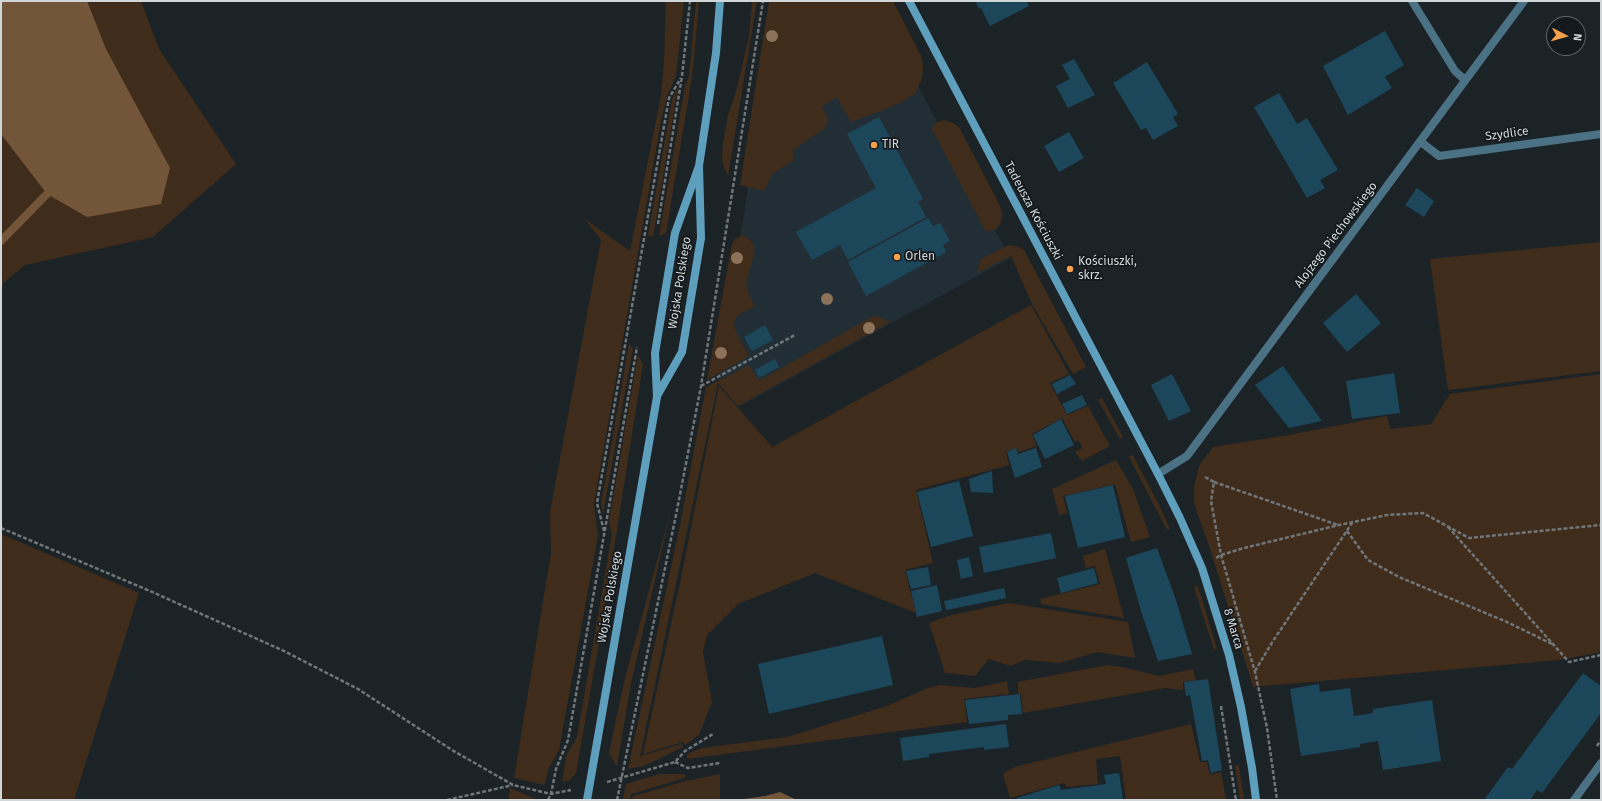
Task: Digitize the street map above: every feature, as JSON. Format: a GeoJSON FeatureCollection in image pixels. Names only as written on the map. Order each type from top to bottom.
{"type":"FeatureCollection","features":[{"type":"Feature","properties":{"kind":"street","name":"Wojska Polskiego"},"geometry":{"type":"LineString","coordinates":[[657,397],[682,352],[700,238],[699,166],[716,53],[720,1]]}},
{"type":"Feature","properties":{"kind":"street","name":"Tadeusza Kościuszki"},"geometry":{"type":"LineString","coordinates":[[908,1],[1158,474]]}},
{"type":"Feature","properties":{"kind":"street"},"geometry":{"type":"LineString","coordinates":[[1412,1],[1455,71],[1465,80]]}},
{"type":"Feature","properties":{"kind":"street","name":"Alojzego Piechowskiego"},"geometry":{"type":"LineString","coordinates":[[1158,474],[1187,456],[1524,1]]}},
{"type":"Feature","properties":{"kind":"street","name":"Szydlice"},"geometry":{"type":"LineString","coordinates":[[1421,142],[1439,156],[1601,134]]}},
{"type":"Feature","properties":{"kind":"street","name":"Wojska Polskiego"},"geometry":{"type":"LineString","coordinates":[[587,800],[657,397],[655,353],[675,233],[699,166]]}},
{"type":"Feature","properties":{"kind":"street","name":"8 Marca"},"geometry":{"type":"LineString","coordinates":[[1158,474],[1180,518],[1202,568],[1229,655],[1241,707],[1256,800]]}},
{"type":"Feature","properties":{"kind":"street"},"geometry":{"type":"LineString","coordinates":[[1574,800],[1601,763]]}},
{"type":"Feature","properties":{"kind":"path"},"geometry":{"type":"LineString","coordinates":[[548,800],[551,794],[556,769],[568,740],[604,532],[597,503],[669,98],[682,76],[690,1]]}},
{"type":"Feature","properties":{"kind":"path"},"geometry":{"type":"LineString","coordinates":[[617,800],[620,778],[677,510],[701,386],[763,1]]}},
{"type":"Feature","properties":{"kind":"path"},"geometry":{"type":"LineString","coordinates":[[701,386],[795,335]]}},
{"type":"Feature","properties":{"kind":"path"},"geometry":{"type":"LineString","coordinates":[[1205,477],[1214,482],[1339,525]]}},
{"type":"Feature","properties":{"kind":"path"},"geometry":{"type":"LineString","coordinates":[[1214,482],[1211,501],[1221,555],[1255,672],[1267,728],[1277,800]]}},
{"type":"Feature","properties":{"kind":"path"},"geometry":{"type":"LineString","coordinates":[[1244,548],[1387,515],[1423,513],[1469,538],[1601,525]]}},
{"type":"Feature","properties":{"kind":"path"},"geometry":{"type":"LineString","coordinates":[[1255,672],[1273,641],[1352,523]]}},
{"type":"Feature","properties":{"kind":"path"},"geometry":{"type":"LineString","coordinates":[[1446,525],[1569,662],[1601,655]]}},
{"type":"Feature","properties":{"kind":"path"},"geometry":{"type":"LineString","coordinates":[[1,528],[150,591],[290,655],[358,689],[452,750],[513,785],[551,794],[590,787],[675,762],[685,751],[713,734]]}},
{"type":"Feature","properties":{"kind":"path"},"geometry":{"type":"LineString","coordinates":[[1347,532],[1368,560],[1399,577],[1507,622],[1554,645]]}},
{"type":"Feature","properties":{"kind":"path"},"geometry":{"type":"LineString","coordinates":[[675,762],[688,768],[720,763]]}},
{"type":"Feature","properties":{"kind":"path"},"geometry":{"type":"LineString","coordinates":[[447,800],[513,785]]}},
{"type":"Feature","properties":{"kind":"path"},"geometry":{"type":"LineString","coordinates":[[551,794],[552,800]]}},
{"type":"Feature","properties":{"kind":"shaded area"},"geometry":{"type":"Polygon","coordinates":[[[1,1],[141,1],[159,49],[236,164],[153,237],[25,265],[3,283],[1,295],[1,1]]]}},
{"type":"Feature","properties":{"kind":"shaded area"},"geometry":{"type":"Polygon","coordinates":[[[1,1],[87,1],[106,49],[170,168],[161,204],[87,217],[47,194],[1,134],[1,1]]]}},
{"type":"Feature","properties":{"kind":"shaded area"},"geometry":{"type":"Polygon","coordinates":[[[666,1],[684,1],[676,76],[667,96],[661,121],[594,504],[598,536],[559,750],[549,768],[544,785],[514,778],[551,553],[550,512],[601,240],[585,219],[630,251],[661,96],[666,1]]]}},
{"type":"Feature","properties":{"kind":"shaded area"},"geometry":{"type":"Polygon","coordinates":[[[696,1],[699,1],[692,77],[666,233],[659,236],[685,86],[689,77],[696,1]]]}},
{"type":"Feature","properties":{"kind":"shaded area"},"geometry":{"type":"Polygon","coordinates":[[[752,1],[757,1],[728,176],[722,158],[723,143],[728,115],[736,92],[749,37],[752,1]]]}},
{"type":"Feature","properties":{"kind":"shaded area"},"geometry":{"type":"Polygon","coordinates":[[[769,1],[893,1],[922,58],[923,68],[922,79],[915,94],[898,104],[851,122],[837,97],[822,106],[828,119],[825,128],[793,150],[794,160],[772,174],[764,191],[740,185],[769,1]]]}},
{"type":"Feature","properties":{"kind":"shaded area"},"geometry":{"type":"Polygon","coordinates":[[[912,75],[1010,258],[738,407],[718,383],[753,154],[837,94],[912,75]]]}},
{"type":"Feature","properties":{"kind":"shaded area"},"geometry":{"type":"Polygon","coordinates":[[[678,87],[653,237],[648,236],[672,99],[678,87]]]}},
{"type":"Feature","properties":{"kind":"shaded area"},"geometry":{"type":"Polygon","coordinates":[[[944,120],[959,127],[999,204],[1002,213],[1001,223],[996,229],[990,231],[985,230],[932,129],[935,123],[944,120]]]}},
{"type":"Feature","properties":{"kind":"shaded area"},"geometry":{"type":"Polygon","coordinates":[[[742,235],[749,239],[754,245],[754,255],[746,283],[755,307],[742,312],[736,318],[734,324],[735,331],[749,356],[707,380],[732,244],[735,239],[742,235]]]}},
{"type":"Feature","properties":{"kind":"shaded area"},"geometry":{"type":"Polygon","coordinates":[[[1601,242],[1601,371],[1448,390],[1430,259],[1601,242]]]}},
{"type":"Feature","properties":{"kind":"shaded area"},"geometry":{"type":"Polygon","coordinates":[[[1009,245],[1019,247],[1024,250],[1086,367],[1073,374],[1032,304],[1011,256],[977,273],[981,259],[1009,245]]]}},
{"type":"Feature","properties":{"kind":"shaded area"},"geometry":{"type":"Polygon","coordinates":[[[1031,305],[1069,374],[1050,383],[1067,415],[1088,406],[1110,446],[1082,461],[1075,452],[1082,448],[1079,440],[1075,442],[1062,418],[1032,434],[1037,446],[1019,452],[1016,448],[1006,452],[1009,465],[916,490],[933,563],[905,570],[916,613],[815,573],[738,604],[707,635],[703,652],[712,702],[699,735],[685,745],[683,742],[643,754],[680,583],[719,386],[772,447],[1031,305]]]}},
{"type":"Feature","properties":{"kind":"shaded area"},"geometry":{"type":"Polygon","coordinates":[[[875,315],[890,322],[738,406],[718,383],[640,756],[682,744],[683,747],[644,766],[628,769],[680,525],[706,387],[749,365],[759,381],[875,315]]]}},
{"type":"Feature","properties":{"kind":"shaded area"},"geometry":{"type":"Polygon","coordinates":[[[629,344],[633,348],[603,514],[601,503],[629,344]]]}},
{"type":"Feature","properties":{"kind":"shaded area"},"geometry":{"type":"Polygon","coordinates":[[[638,355],[643,364],[601,631],[576,773],[570,780],[562,782],[566,756],[577,737],[612,534],[609,521],[638,355]]]}},
{"type":"Feature","properties":{"kind":"shaded area"},"geometry":{"type":"Polygon","coordinates":[[[1601,374],[1601,652],[1559,660],[1253,687],[1211,552],[1194,503],[1194,487],[1199,466],[1213,447],[1289,435],[1387,416],[1390,429],[1431,424],[1450,394],[1601,374]]]}},
{"type":"Feature","properties":{"kind":"shaded area"},"geometry":{"type":"Polygon","coordinates":[[[1102,398],[1123,437],[1120,439],[1098,400],[1102,398]]]}},
{"type":"Feature","properties":{"kind":"shaded area"},"geometry":{"type":"Polygon","coordinates":[[[1133,455],[1170,529],[1167,530],[1129,457],[1133,455]]]}},
{"type":"Feature","properties":{"kind":"shaded area"},"geometry":{"type":"Polygon","coordinates":[[[1116,460],[1133,489],[1150,537],[1131,542],[1115,484],[1063,496],[1067,513],[1059,515],[1052,489],[1116,460]]]}},
{"type":"Feature","properties":{"kind":"shaded area"},"geometry":{"type":"Polygon","coordinates":[[[671,510],[631,683],[617,766],[609,754],[613,733],[625,678],[671,510]]]}},
{"type":"Feature","properties":{"kind":"shaded area"},"geometry":{"type":"Polygon","coordinates":[[[1,534],[139,593],[74,800],[1,800],[1,534]]]}},
{"type":"Feature","properties":{"kind":"shaded area"},"geometry":{"type":"Polygon","coordinates":[[[1105,549],[1124,618],[1041,604],[1040,599],[1100,584],[1095,566],[1086,568],[1083,556],[1105,549]]]}},
{"type":"Feature","properties":{"kind":"shaded area"},"geometry":{"type":"Polygon","coordinates":[[[1197,585],[1217,649],[1214,650],[1194,587],[1197,585]]]}},
{"type":"Feature","properties":{"kind":"shaded area"},"geometry":{"type":"Polygon","coordinates":[[[1008,603],[1128,622],[1135,658],[1097,652],[1060,663],[1025,660],[1010,666],[989,659],[975,676],[945,673],[929,623],[948,616],[1008,603]]]}},
{"type":"Feature","properties":{"kind":"shaded area"},"geometry":{"type":"Polygon","coordinates":[[[1107,665],[1159,676],[1193,669],[1196,680],[1183,682],[1183,690],[1165,688],[1023,713],[1021,694],[1018,693],[1018,682],[1107,665]]]}},
{"type":"Feature","properties":{"kind":"shaded area"},"geometry":{"type":"Polygon","coordinates":[[[1007,681],[1009,694],[964,699],[967,722],[687,759],[687,754],[702,748],[787,737],[887,706],[928,688],[940,685],[975,688],[1007,681]]]}},
{"type":"Feature","properties":{"kind":"shaded area"},"geometry":{"type":"Polygon","coordinates":[[[1191,724],[1200,762],[1207,762],[1210,775],[1221,772],[1226,800],[1126,800],[1120,756],[1096,759],[1098,784],[1067,787],[1064,783],[1010,798],[1003,774],[1014,767],[1191,724]]]}},
{"type":"Feature","properties":{"kind":"shaded area"},"geometry":{"type":"Polygon","coordinates":[[[1239,765],[1244,800],[1240,800],[1235,766],[1239,765]]]}},
{"type":"Feature","properties":{"kind":"shaded area"},"geometry":{"type":"Polygon","coordinates":[[[659,774],[685,774],[685,778],[631,794],[630,800],[623,800],[626,784],[659,774]]]}},
{"type":"Feature","properties":{"kind":"shaded area"},"geometry":{"type":"Polygon","coordinates":[[[720,774],[720,799],[718,800],[632,800],[633,796],[686,781],[720,774]]]}},
{"type":"Feature","properties":{"kind":"shaded area"},"geometry":{"type":"Polygon","coordinates":[[[510,788],[538,800],[508,800],[510,788]]]}},
{"type":"Feature","properties":{"kind":"shaded area"},"geometry":{"type":"Polygon","coordinates":[[[780,792],[797,800],[737,800],[765,796],[780,792]]]}},
{"type":"Feature","properties":{"kind":"building"},"geometry":{"type":"Polygon","coordinates":[[[975,1],[1027,1],[1029,6],[990,26],[981,8],[979,9],[975,1]]]}},
{"type":"Feature","properties":{"kind":"building"},"geometry":{"type":"Polygon","coordinates":[[[1385,31],[1404,65],[1385,77],[1392,88],[1348,115],[1323,66],[1385,31]]]}},
{"type":"Feature","properties":{"kind":"building"},"geometry":{"type":"Polygon","coordinates":[[[1074,59],[1095,95],[1068,108],[1056,86],[1070,79],[1062,65],[1074,59]]]}},
{"type":"Feature","properties":{"kind":"building"},"geometry":{"type":"Polygon","coordinates":[[[1147,62],[1178,114],[1173,117],[1178,126],[1153,140],[1146,128],[1141,130],[1113,83],[1147,62]]]}},
{"type":"Feature","properties":{"kind":"building"},"geometry":{"type":"Polygon","coordinates":[[[1279,93],[1297,124],[1307,118],[1338,170],[1320,180],[1325,188],[1307,198],[1254,107],[1279,93]]]}},
{"type":"Feature","properties":{"kind":"building"},"geometry":{"type":"Polygon","coordinates":[[[879,117],[923,199],[918,202],[926,217],[848,260],[840,245],[812,260],[796,232],[876,188],[847,134],[879,117]]]}},
{"type":"Feature","properties":{"kind":"building"},"geometry":{"type":"Polygon","coordinates":[[[1069,132],[1084,158],[1059,172],[1044,146],[1069,132]]]}},
{"type":"Feature","properties":{"kind":"building"},"geometry":{"type":"Polygon","coordinates":[[[1417,188],[1434,201],[1424,217],[1405,205],[1417,188]]]}},
{"type":"Feature","properties":{"kind":"building","name":"Orlen"},"geometry":{"type":"Polygon","coordinates":[[[928,218],[933,226],[940,223],[950,241],[943,245],[946,252],[866,296],[848,262],[928,218]]]}},
{"type":"Feature","properties":{"kind":"building"},"geometry":{"type":"Polygon","coordinates":[[[1356,294],[1381,323],[1347,352],[1323,323],[1356,294]]]}},
{"type":"Feature","properties":{"kind":"building"},"geometry":{"type":"Polygon","coordinates":[[[765,325],[773,340],[752,351],[744,337],[765,325]]]}},
{"type":"Feature","properties":{"kind":"building"},"geometry":{"type":"Polygon","coordinates":[[[775,359],[779,367],[759,378],[755,370],[775,359]]]}},
{"type":"Feature","properties":{"kind":"building"},"geometry":{"type":"Polygon","coordinates":[[[1283,366],[1322,421],[1289,428],[1255,385],[1283,366]]]}},
{"type":"Feature","properties":{"kind":"building"},"geometry":{"type":"Polygon","coordinates":[[[1394,373],[1400,413],[1352,419],[1346,381],[1394,373]]]}},
{"type":"Feature","properties":{"kind":"building"},"geometry":{"type":"Polygon","coordinates":[[[1172,374],[1191,411],[1169,421],[1151,385],[1172,374]]]}},
{"type":"Feature","properties":{"kind":"building"},"geometry":{"type":"Polygon","coordinates":[[[1070,375],[1076,384],[1057,394],[1052,384],[1070,375]]]}},
{"type":"Feature","properties":{"kind":"building"},"geometry":{"type":"Polygon","coordinates":[[[1082,395],[1087,405],[1067,414],[1062,404],[1082,395]]]}},
{"type":"Feature","properties":{"kind":"building"},"geometry":{"type":"Polygon","coordinates":[[[1061,419],[1074,445],[1045,459],[1033,435],[1061,419]]]}},
{"type":"Feature","properties":{"kind":"building"},"geometry":{"type":"Polygon","coordinates":[[[1016,448],[1018,454],[1036,448],[1042,467],[1015,478],[1007,452],[1016,448]]]}},
{"type":"Feature","properties":{"kind":"building"},"geometry":{"type":"Polygon","coordinates":[[[992,471],[993,493],[971,492],[969,479],[992,471]]]}},
{"type":"Feature","properties":{"kind":"building"},"geometry":{"type":"Polygon","coordinates":[[[959,481],[973,536],[931,547],[917,492],[959,481]]]}},
{"type":"Feature","properties":{"kind":"building"},"geometry":{"type":"Polygon","coordinates":[[[1113,485],[1125,537],[1078,548],[1065,496],[1113,485]]]}},
{"type":"Feature","properties":{"kind":"building"},"geometry":{"type":"Polygon","coordinates":[[[1051,533],[1056,558],[984,573],[979,547],[1051,533]]]}},
{"type":"Feature","properties":{"kind":"building"},"geometry":{"type":"Polygon","coordinates":[[[1157,548],[1176,600],[1192,654],[1158,661],[1141,611],[1126,558],[1157,548]]]}},
{"type":"Feature","properties":{"kind":"building"},"geometry":{"type":"Polygon","coordinates":[[[969,557],[973,576],[961,579],[957,560],[969,557]]]}},
{"type":"Feature","properties":{"kind":"building"},"geometry":{"type":"Polygon","coordinates":[[[928,567],[931,585],[911,589],[906,571],[928,567]]]}},
{"type":"Feature","properties":{"kind":"building"},"geometry":{"type":"Polygon","coordinates":[[[1094,568],[1098,583],[1061,593],[1057,578],[1094,568]]]}},
{"type":"Feature","properties":{"kind":"building"},"geometry":{"type":"Polygon","coordinates":[[[937,585],[942,611],[917,617],[911,591],[937,585]]]}},
{"type":"Feature","properties":{"kind":"building"},"geometry":{"type":"Polygon","coordinates":[[[1004,588],[1006,598],[946,610],[944,601],[1004,588]]]}},
{"type":"Feature","properties":{"kind":"building"},"geometry":{"type":"Polygon","coordinates":[[[882,636],[893,685],[769,714],[758,664],[882,636]]]}},
{"type":"Feature","properties":{"kind":"building"},"geometry":{"type":"Polygon","coordinates":[[[1583,673],[1601,686],[1601,713],[1542,793],[1537,790],[1530,800],[1484,800],[1508,767],[1512,769],[1583,673]]]}},
{"type":"Feature","properties":{"kind":"building"},"geometry":{"type":"Polygon","coordinates":[[[1208,679],[1222,770],[1211,773],[1208,760],[1202,761],[1190,695],[1186,696],[1184,682],[1208,679]]]}},
{"type":"Feature","properties":{"kind":"building"},"geometry":{"type":"Polygon","coordinates":[[[1319,684],[1320,692],[1350,688],[1354,716],[1373,713],[1373,709],[1432,700],[1441,761],[1383,770],[1378,741],[1360,744],[1360,747],[1301,756],[1290,689],[1319,684]]]}},
{"type":"Feature","properties":{"kind":"building"},"geometry":{"type":"Polygon","coordinates":[[[1020,694],[1022,714],[1008,715],[1008,720],[969,724],[965,700],[1020,694]]]}},
{"type":"Feature","properties":{"kind":"building"},"geometry":{"type":"Polygon","coordinates":[[[1006,724],[1009,747],[984,750],[984,747],[929,754],[929,757],[903,761],[900,738],[1006,724]]]}},
{"type":"Feature","properties":{"kind":"building"},"geometry":{"type":"Polygon","coordinates":[[[1119,773],[1123,800],[1018,800],[1017,798],[1059,785],[1061,790],[1106,784],[1104,775],[1119,773]]]}},
{"type":"Feature","properties":{"kind":"waterway"},"geometry":{"type":"LineString","coordinates":[[1,241],[47,194]]}},
{"type":"Feature","properties":{"kind":"place","name":"TIR"},"geometry":{"type":"Point","coordinates":[874,145]}},
{"type":"Feature","properties":{"kind":"place","name":"Orlen"},"geometry":{"type":"Point","coordinates":[897,257]}},
{"type":"Feature","properties":{"kind":"place","name":"Kościuszki, skrz."},"geometry":{"type":"Point","coordinates":[1070,269]}}]}
